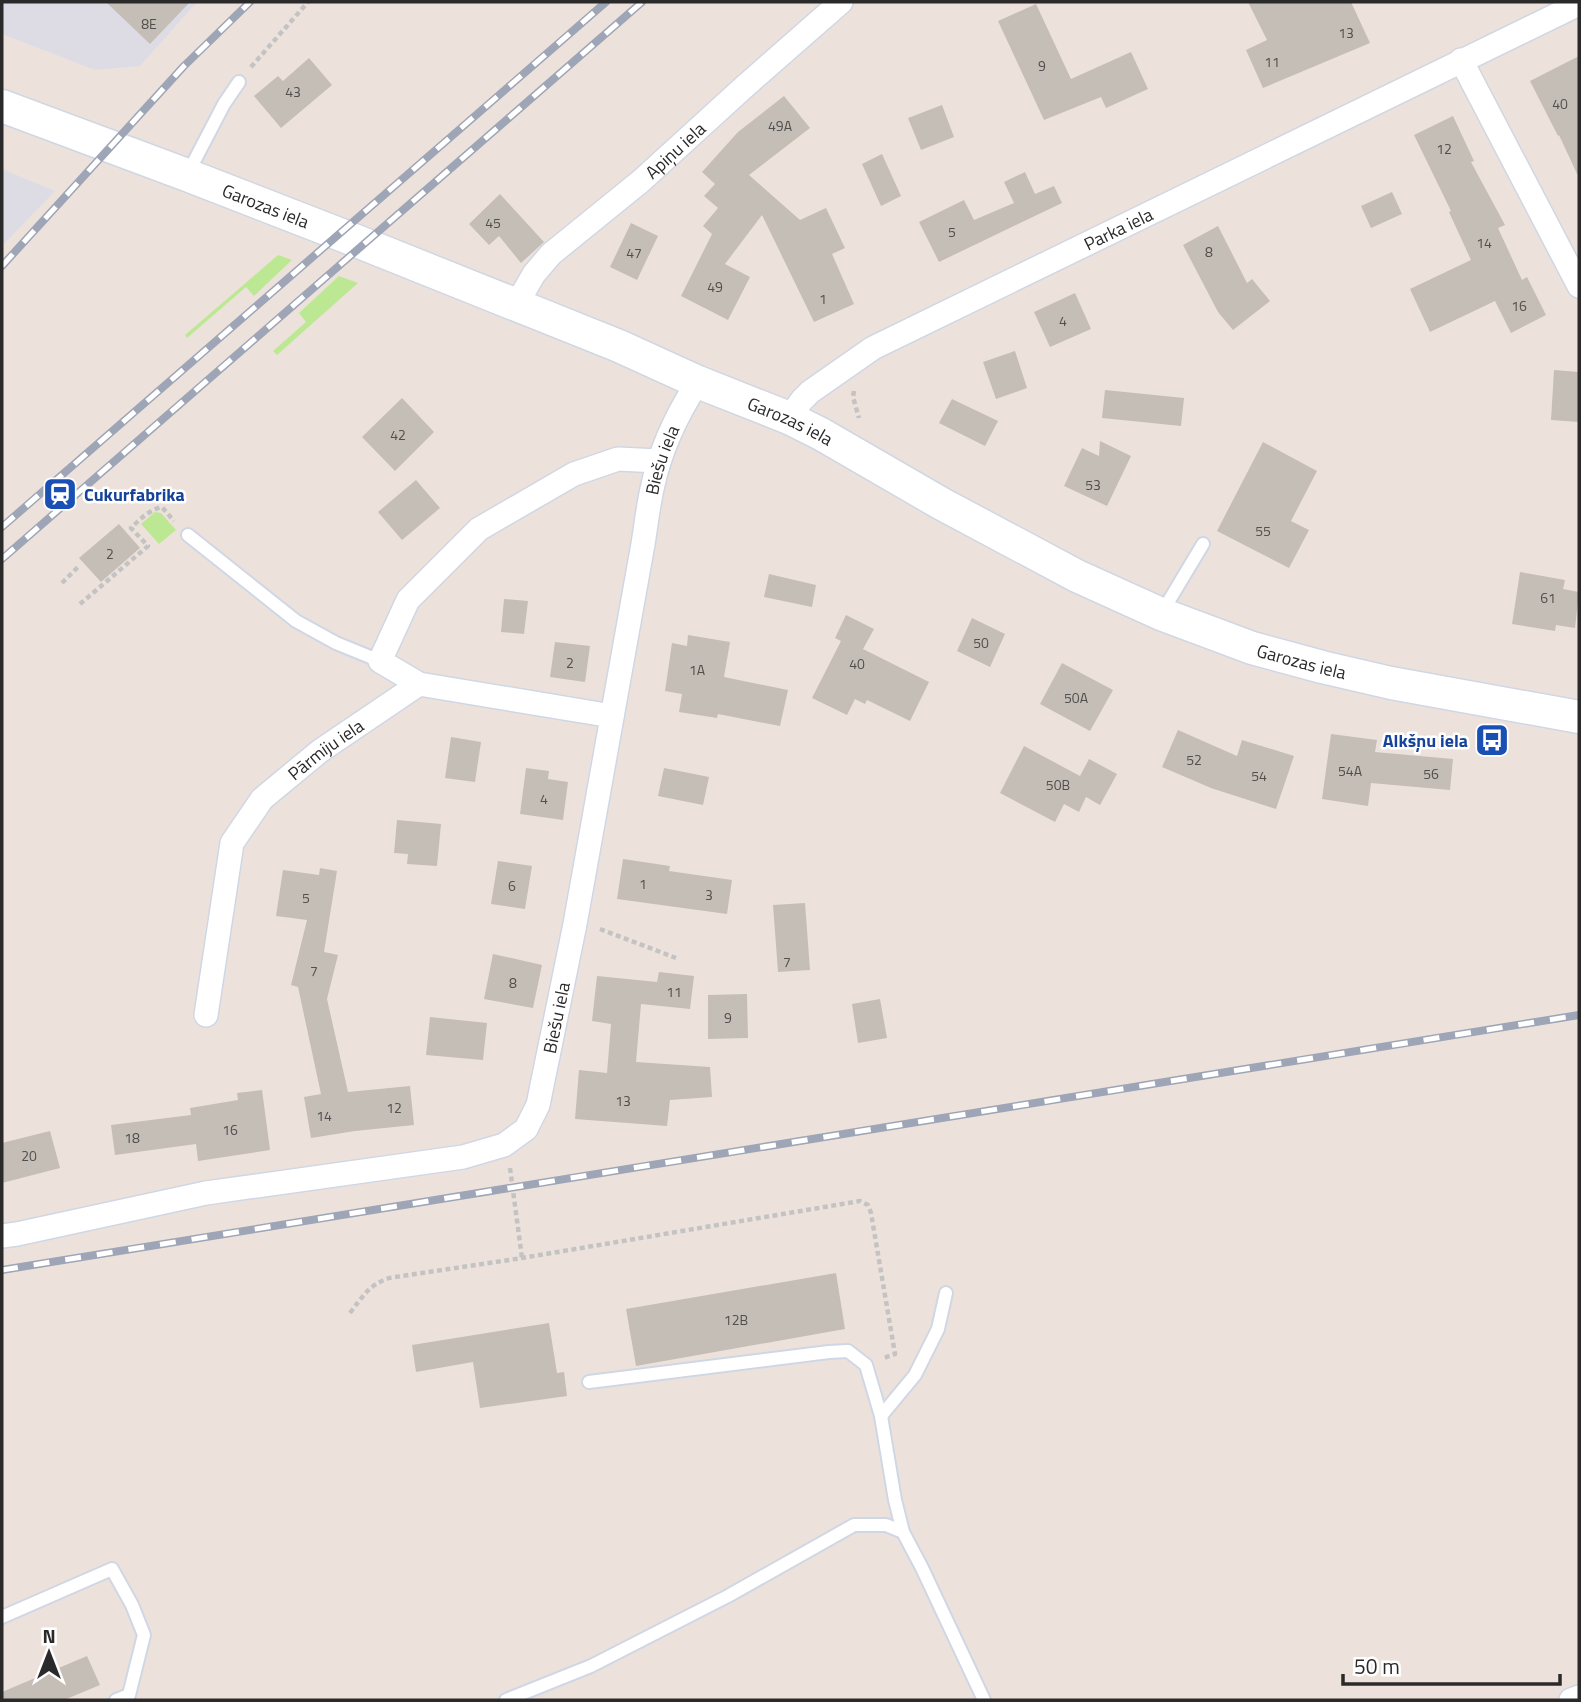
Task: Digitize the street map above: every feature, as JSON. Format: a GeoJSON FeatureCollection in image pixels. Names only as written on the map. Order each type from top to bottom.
{"type":"FeatureCollection","features":[{"type":"Feature","properties":{"kind":"main road","name":"Garozas iela"},"geometry":{"type":"LineString","coordinates":[[2,106],[187,175],[516,304],[789,418],[1077,576],[1161,614],[1252,648],[1322,667],[1391,683],[1579,717]]}},
{"type":"Feature","properties":{"kind":"street","name":"Apiņu iela"},"geometry":{"type":"LineString","coordinates":[[516,304],[534,274],[551,254],[641,181],[841,2]]}},
{"type":"Feature","properties":{"kind":"street","name":"Parka iela"},"geometry":{"type":"LineString","coordinates":[[789,418],[810,392],[873,348],[1579,4]]}},
{"type":"Feature","properties":{"kind":"street"},"geometry":{"type":"LineString","coordinates":[[1461,60],[1579,286]]}},
{"type":"Feature","properties":{"kind":"street","name":"Biešu iela"},"geometry":{"type":"LineString","coordinates":[[2,1236],[206,1193],[463,1157],[504,1144],[526,1129],[538,1105],[575,924],[652,488],[675,420],[698,382]]}},
{"type":"Feature","properties":{"kind":"street"},"geometry":{"type":"LineString","coordinates":[[612,716],[419,684],[380,661],[408,600],[480,529],[574,474],[618,459],[659,461]]}},
{"type":"Feature","properties":{"kind":"street","name":"Pārmiju iela"},"geometry":{"type":"LineString","coordinates":[[206,1015],[232,843],[262,799],[320,751],[419,684]]}},
{"type":"Feature","properties":{"kind":"street"},"geometry":{"type":"LineString","coordinates":[[1571,1700],[1579,1697]]}},
{"type":"Feature","properties":{"kind":"lane"},"geometry":{"type":"LineString","coordinates":[[187,175],[224,104],[239,82]]}},
{"type":"Feature","properties":{"kind":"lane"},"geometry":{"type":"LineString","coordinates":[[188,535],[296,621],[336,643],[380,661]]}},
{"type":"Feature","properties":{"kind":"lane"},"geometry":{"type":"LineString","coordinates":[[1161,614],[1203,544]]}},
{"type":"Feature","properties":{"kind":"lane"},"geometry":{"type":"LineString","coordinates":[[881,1416],[915,1375],[938,1329],[946,1293]]}},
{"type":"Feature","properties":{"kind":"lane"},"geometry":{"type":"LineString","coordinates":[[589,1382],[829,1352],[848,1351],[866,1365],[881,1416],[903,1532],[984,1700]]}},
{"type":"Feature","properties":{"kind":"lane"},"geometry":{"type":"LineString","coordinates":[[506,1700],[591,1666],[728,1597],[854,1525],[886,1525],[903,1532]]}},
{"type":"Feature","properties":{"kind":"lane"},"geometry":{"type":"LineString","coordinates":[[2,1617],[112,1569],[132,1605],[144,1635],[129,1695],[116,1700]]}},
{"type":"Feature","properties":{"kind":"path"},"geometry":{"type":"LineString","coordinates":[[239,82],[308,2]]}},
{"type":"Feature","properties":{"kind":"path"},"geometry":{"type":"LineString","coordinates":[[80,604],[148,546],[131,528],[154,509],[162,507],[188,535]]}},
{"type":"Feature","properties":{"kind":"path"},"geometry":{"type":"LineString","coordinates":[[62,583],[80,565]]}},
{"type":"Feature","properties":{"kind":"path"},"geometry":{"type":"LineString","coordinates":[[575,924],[598,929],[676,958]]}},
{"type":"Feature","properties":{"kind":"path"},"geometry":{"type":"LineString","coordinates":[[504,1144],[522,1258]]}},
{"type":"Feature","properties":{"kind":"path"},"geometry":{"type":"LineString","coordinates":[[350,1312],[368,1289],[389,1278],[860,1201],[868,1205],[871,1213],[895,1354],[866,1365]]}},
{"type":"Feature","properties":{"kind":"shaded area"},"geometry":{"type":"Polygon","coordinates":[[[2,2],[197,2],[140,66],[95,70],[2,34],[2,2]]]}},
{"type":"Feature","properties":{"kind":"shaded area"},"geometry":{"type":"Polygon","coordinates":[[[2,169],[55,191],[2,246],[2,169]]]}},
{"type":"Feature","properties":{"kind":"green space"},"geometry":{"type":"Polygon","coordinates":[[[278,255],[292,260],[254,296],[246,287],[187,338],[185,335],[278,255]]]}},
{"type":"Feature","properties":{"kind":"green space"},"geometry":{"type":"Polygon","coordinates":[[[339,276],[358,283],[277,355],[273,351],[306,322],[299,313],[339,276]]]}},
{"type":"Feature","properties":{"kind":"green space"},"geometry":{"type":"Polygon","coordinates":[[[155,512],[161,513],[176,530],[159,544],[141,524],[155,512]]]}},
{"type":"Feature","properties":{"kind":"building"},"geometry":{"type":"Polygon","coordinates":[[[106,2],[190,2],[150,44],[106,2]]]}},
{"type":"Feature","properties":{"kind":"building"},"geometry":{"type":"Polygon","coordinates":[[[1248,2],[1351,2],[1370,43],[1263,88],[1246,50],[1267,40],[1248,2]]]}},
{"type":"Feature","properties":{"kind":"building"},"geometry":{"type":"Polygon","coordinates":[[[1036,4],[1071,79],[1131,52],[1148,89],[1106,108],[1101,97],[1044,120],[998,21],[1036,4]]]}},
{"type":"Feature","properties":{"kind":"building"},"geometry":{"type":"Polygon","coordinates":[[[1579,56],[1579,178],[1530,81],[1579,56]]]}},
{"type":"Feature","properties":{"kind":"building"},"geometry":{"type":"Polygon","coordinates":[[[309,58],[332,85],[281,128],[254,96],[278,76],[283,81],[309,58]]]}},
{"type":"Feature","properties":{"kind":"building"},"geometry":{"type":"Polygon","coordinates":[[[784,96],[810,128],[749,175],[800,220],[826,208],[845,248],[832,254],[854,304],[814,322],[762,215],[725,264],[750,277],[728,320],[681,296],[712,234],[703,226],[718,208],[704,196],[715,184],[702,172],[738,132],[784,96]]]}},
{"type":"Feature","properties":{"kind":"building"},"geometry":{"type":"Polygon","coordinates":[[[942,105],[954,137],[921,150],[908,118],[942,105]]]}},
{"type":"Feature","properties":{"kind":"building"},"geometry":{"type":"Polygon","coordinates":[[[1453,116],[1474,161],[1471,162],[1505,225],[1498,228],[1522,280],[1527,277],[1546,315],[1511,333],[1495,301],[1430,332],[1410,289],[1471,260],[1449,212],[1451,211],[1414,135],[1453,116]]]}},
{"type":"Feature","properties":{"kind":"building"},"geometry":{"type":"Polygon","coordinates":[[[882,154],[901,196],[881,206],[862,164],[882,154]]]}},
{"type":"Feature","properties":{"kind":"building"},"geometry":{"type":"Polygon","coordinates":[[[1025,172],[1035,194],[1054,186],[1062,203],[939,262],[919,222],[964,200],[974,220],[1014,203],[1004,182],[1025,172]]]}},
{"type":"Feature","properties":{"kind":"building"},"geometry":{"type":"Polygon","coordinates":[[[1392,192],[1402,214],[1371,228],[1361,206],[1392,192]]]}},
{"type":"Feature","properties":{"kind":"building"},"geometry":{"type":"Polygon","coordinates":[[[500,194],[544,242],[521,263],[499,236],[489,245],[469,224],[500,194]]]}},
{"type":"Feature","properties":{"kind":"building"},"geometry":{"type":"Polygon","coordinates":[[[631,223],[658,236],[637,280],[610,267],[631,223]]]}},
{"type":"Feature","properties":{"kind":"building"},"geometry":{"type":"Polygon","coordinates":[[[1218,226],[1247,283],[1252,279],[1270,301],[1233,330],[1218,312],[1183,245],[1218,226]]]}},
{"type":"Feature","properties":{"kind":"building"},"geometry":{"type":"Polygon","coordinates":[[[1075,293],[1091,329],[1050,347],[1034,312],[1075,293]]]}},
{"type":"Feature","properties":{"kind":"building"},"geometry":{"type":"Polygon","coordinates":[[[1015,351],[1027,388],[996,399],[983,362],[1015,351]]]}},
{"type":"Feature","properties":{"kind":"building"},"geometry":{"type":"Polygon","coordinates":[[[1554,370],[1579,372],[1579,422],[1551,420],[1554,370]]]}},
{"type":"Feature","properties":{"kind":"building"},"geometry":{"type":"Polygon","coordinates":[[[1105,390],[1184,398],[1181,426],[1102,418],[1105,390]]]}},
{"type":"Feature","properties":{"kind":"building"},"geometry":{"type":"Polygon","coordinates":[[[402,398],[434,432],[395,471],[362,437],[402,398]]]}},
{"type":"Feature","properties":{"kind":"building"},"geometry":{"type":"Polygon","coordinates":[[[952,399],[998,421],[985,446],[939,423],[952,399]]]}},
{"type":"Feature","properties":{"kind":"building"},"geometry":{"type":"Polygon","coordinates":[[[1100,441],[1131,456],[1107,506],[1064,486],[1082,448],[1099,456],[1100,441]]]}},
{"type":"Feature","properties":{"kind":"building"},"geometry":{"type":"Polygon","coordinates":[[[1263,442],[1317,471],[1291,521],[1309,530],[1289,568],[1217,531],[1263,442]]]}},
{"type":"Feature","properties":{"kind":"building"},"geometry":{"type":"Polygon","coordinates":[[[416,480],[440,508],[402,540],[378,512],[416,480]]]}},
{"type":"Feature","properties":{"kind":"building","name":"Cukurfabrika"},"geometry":{"type":"Polygon","coordinates":[[[119,524],[140,548],[101,582],[79,558],[119,524]]]}},
{"type":"Feature","properties":{"kind":"building"},"geometry":{"type":"Polygon","coordinates":[[[1520,572],[1565,580],[1563,589],[1579,592],[1575,628],[1556,625],[1555,631],[1512,624],[1520,572]]]}},
{"type":"Feature","properties":{"kind":"building"},"geometry":{"type":"Polygon","coordinates":[[[769,574],[816,585],[812,607],[764,597],[769,574]]]}},
{"type":"Feature","properties":{"kind":"building"},"geometry":{"type":"Polygon","coordinates":[[[504,599],[528,601],[524,634],[501,632],[504,599]]]}},
{"type":"Feature","properties":{"kind":"building"},"geometry":{"type":"Polygon","coordinates":[[[846,615],[874,629],[863,649],[929,682],[910,721],[867,700],[865,704],[855,699],[847,715],[812,698],[841,641],[835,638],[846,615]]]}},
{"type":"Feature","properties":{"kind":"building"},"geometry":{"type":"Polygon","coordinates":[[[972,618],[1005,634],[990,667],[957,651],[972,618]]]}},
{"type":"Feature","properties":{"kind":"building"},"geometry":{"type":"Polygon","coordinates":[[[688,635],[730,642],[724,677],[788,690],[780,726],[718,714],[717,718],[679,712],[682,694],[665,691],[672,643],[687,646],[688,635]]]}},
{"type":"Feature","properties":{"kind":"building"},"geometry":{"type":"Polygon","coordinates":[[[555,642],[590,646],[585,682],[550,677],[555,642]]]}},
{"type":"Feature","properties":{"kind":"building"},"geometry":{"type":"Polygon","coordinates":[[[1062,663],[1113,690],[1090,731],[1040,704],[1062,663]]]}},
{"type":"Feature","properties":{"kind":"building"},"geometry":{"type":"Polygon","coordinates":[[[1178,730],[1237,756],[1242,740],[1294,756],[1276,809],[1211,788],[1162,767],[1178,730]]]}},
{"type":"Feature","properties":{"kind":"building"},"geometry":{"type":"Polygon","coordinates":[[[1331,734],[1377,740],[1375,752],[1453,759],[1450,790],[1371,783],[1368,806],[1322,799],[1331,734]]]}},
{"type":"Feature","properties":{"kind":"building"},"geometry":{"type":"Polygon","coordinates":[[[451,737],[481,742],[475,782],[445,778],[451,737]]]}},
{"type":"Feature","properties":{"kind":"building"},"geometry":{"type":"Polygon","coordinates":[[[1024,746],[1080,776],[1089,759],[1117,774],[1100,805],[1086,797],[1079,812],[1064,804],[1055,822],[1000,793],[1024,746]]]}},
{"type":"Feature","properties":{"kind":"building"},"geometry":{"type":"Polygon","coordinates":[[[526,768],[549,771],[548,779],[568,782],[563,820],[520,814],[526,768]]]}},
{"type":"Feature","properties":{"kind":"building"},"geometry":{"type":"Polygon","coordinates":[[[664,768],[709,777],[703,805],[658,796],[664,768]]]}},
{"type":"Feature","properties":{"kind":"building"},"geometry":{"type":"Polygon","coordinates":[[[397,820],[441,824],[437,866],[407,864],[408,854],[394,853],[397,820]]]}},
{"type":"Feature","properties":{"kind":"building"},"geometry":{"type":"Polygon","coordinates":[[[623,859],[670,866],[669,871],[732,880],[727,914],[617,899],[623,859]]]}},
{"type":"Feature","properties":{"kind":"building"},"geometry":{"type":"Polygon","coordinates":[[[498,861],[532,866],[525,909],[491,904],[498,861]]]}},
{"type":"Feature","properties":{"kind":"building"},"geometry":{"type":"Polygon","coordinates":[[[320,868],[337,871],[324,952],[338,955],[327,999],[348,1092],[410,1086],[414,1125],[311,1138],[304,1097],[321,1094],[298,987],[291,985],[307,920],[276,916],[283,870],[319,875],[320,868]]]}},
{"type":"Feature","properties":{"kind":"building"},"geometry":{"type":"Polygon","coordinates":[[[805,903],[810,970],[778,972],[773,905],[805,903]]]}},
{"type":"Feature","properties":{"kind":"building"},"geometry":{"type":"Polygon","coordinates":[[[493,954],[542,965],[533,1008],[484,999],[493,954]]]}},
{"type":"Feature","properties":{"kind":"building"},"geometry":{"type":"Polygon","coordinates":[[[659,972],[694,976],[690,1009],[641,1004],[636,1062],[710,1067],[712,1097],[670,1100],[667,1126],[575,1119],[579,1070],[607,1073],[611,1024],[592,1021],[597,976],[657,982],[659,972]]]}},
{"type":"Feature","properties":{"kind":"building"},"geometry":{"type":"Polygon","coordinates":[[[747,994],[748,1038],[708,1039],[708,995],[747,994]]]}},
{"type":"Feature","properties":{"kind":"building"},"geometry":{"type":"Polygon","coordinates":[[[880,999],[887,1038],[858,1043],[852,1004],[880,999]]]}},
{"type":"Feature","properties":{"kind":"building"},"geometry":{"type":"Polygon","coordinates":[[[430,1017],[487,1023],[483,1060],[426,1055],[430,1017]]]}},
{"type":"Feature","properties":{"kind":"building"},"geometry":{"type":"Polygon","coordinates":[[[262,1090],[270,1150],[198,1161],[196,1144],[115,1155],[111,1125],[191,1115],[190,1108],[238,1100],[237,1093],[262,1090]]]}},
{"type":"Feature","properties":{"kind":"building"},"geometry":{"type":"Polygon","coordinates":[[[50,1131],[60,1168],[2,1183],[2,1143],[50,1131]]]}},
{"type":"Feature","properties":{"kind":"building"},"geometry":{"type":"Polygon","coordinates":[[[836,1273],[845,1329],[636,1366],[626,1309],[836,1273]]]}},
{"type":"Feature","properties":{"kind":"building"},"geometry":{"type":"Polygon","coordinates":[[[549,1323],[557,1373],[564,1372],[567,1396],[480,1408],[473,1362],[416,1372],[412,1345],[549,1323]]]}},
{"type":"Feature","properties":{"kind":"building"},"geometry":{"type":"Polygon","coordinates":[[[87,1656],[100,1685],[64,1700],[2,1700],[2,1692],[87,1656]]]}},
{"type":"Feature","properties":{"kind":"railway"},"geometry":{"type":"LineString","coordinates":[[2,266],[184,66],[250,2]]}},
{"type":"Feature","properties":{"kind":"railway"},"geometry":{"type":"LineString","coordinates":[[2,527],[606,2]]}},
{"type":"Feature","properties":{"kind":"railway"},"geometry":{"type":"LineString","coordinates":[[2,559],[642,2]]}},
{"type":"Feature","properties":{"kind":"railway"},"geometry":{"type":"LineString","coordinates":[[2,1270],[1579,1015]]}},
{"type":"Feature","properties":{"kind":"place","name":"Cukurfabrika"},"geometry":{"type":"Point","coordinates":[60,494]}},
{"type":"Feature","properties":{"kind":"place","name":"Alkšņu iela"},"geometry":{"type":"Point","coordinates":[1492,740]}}]}
